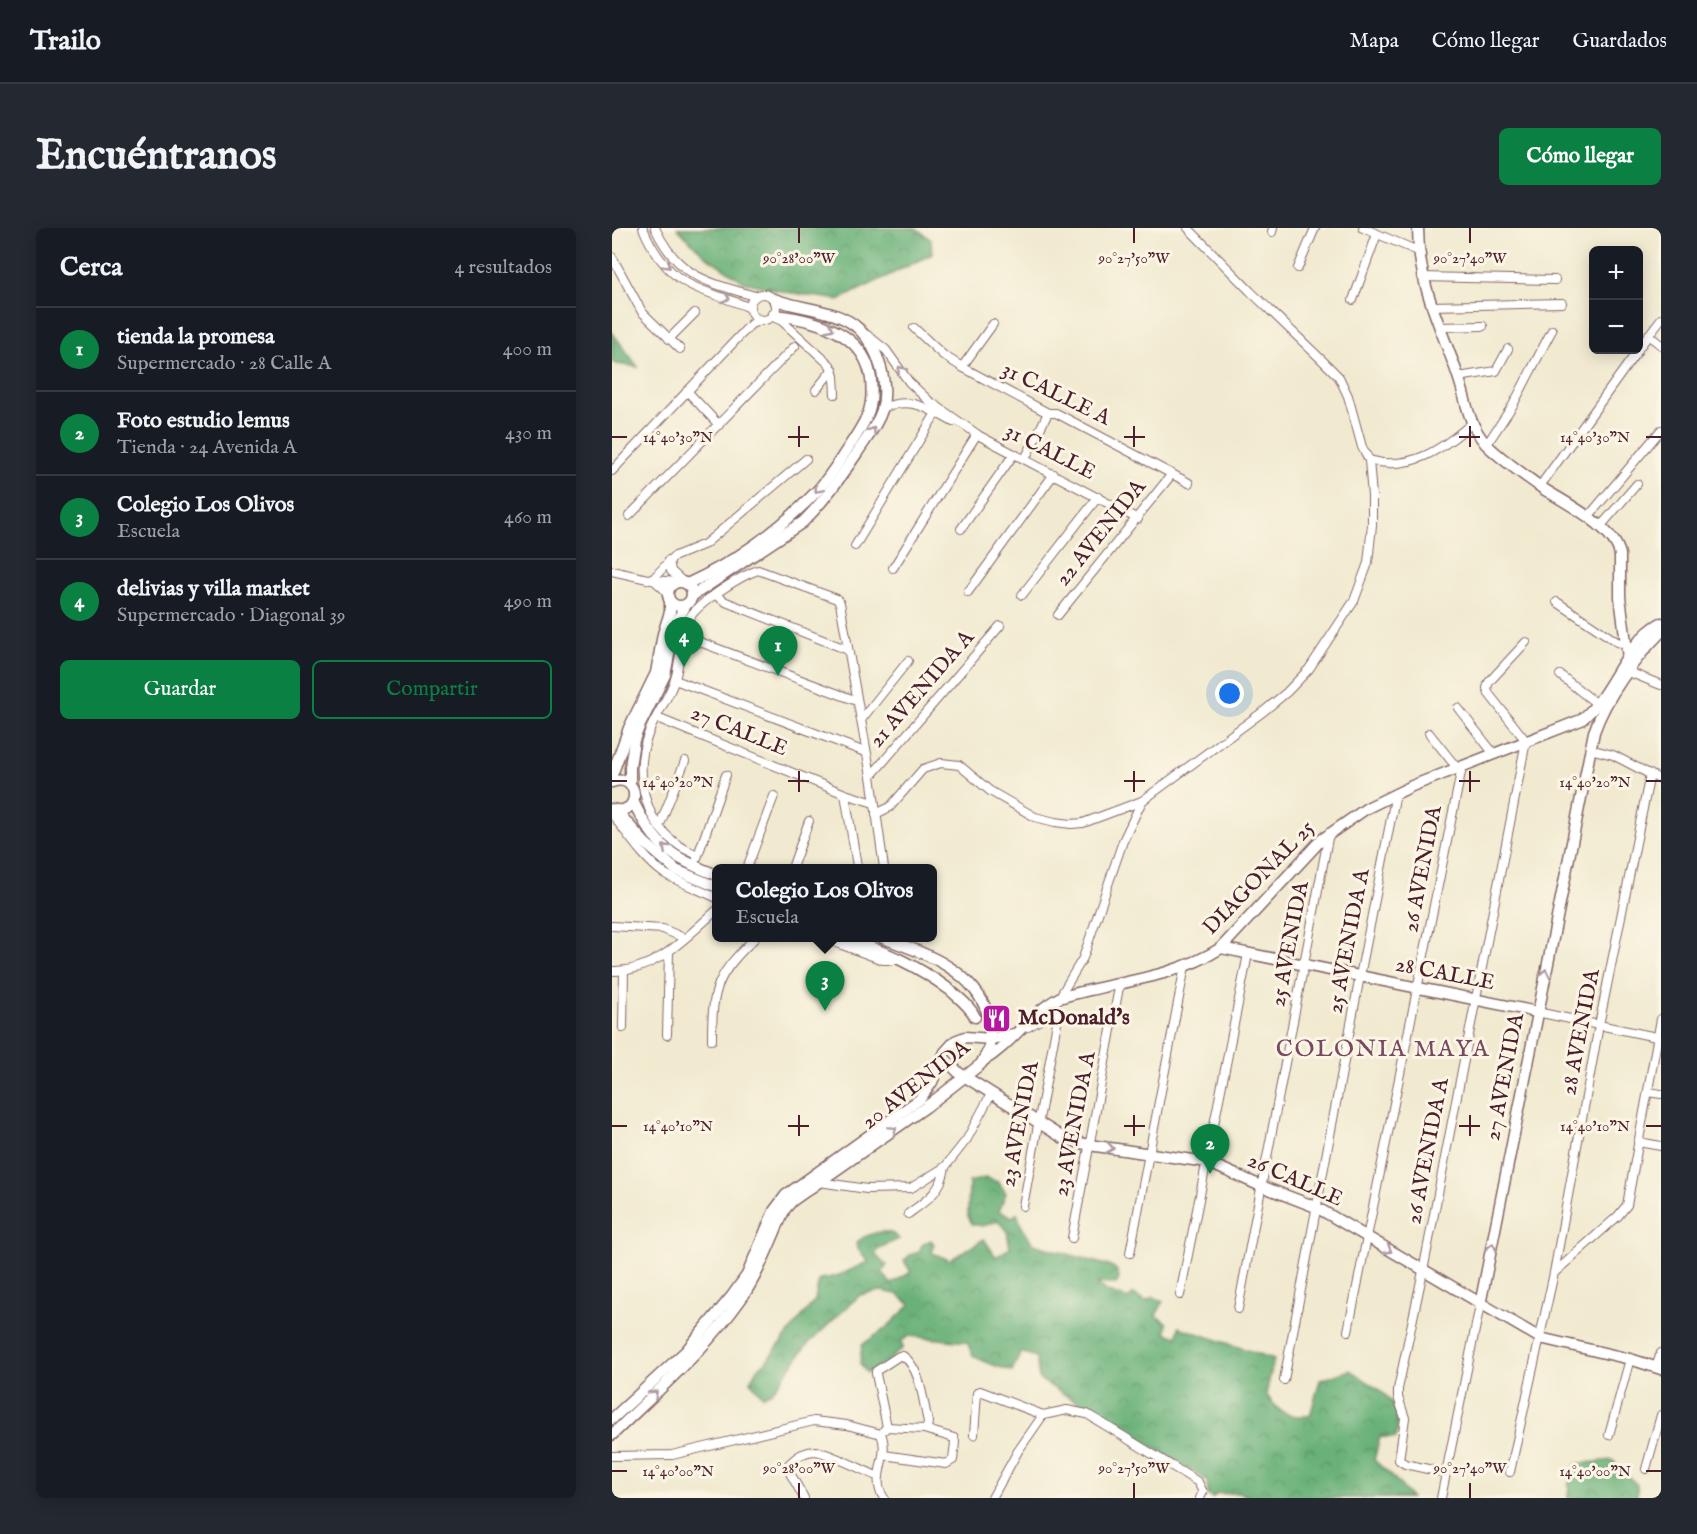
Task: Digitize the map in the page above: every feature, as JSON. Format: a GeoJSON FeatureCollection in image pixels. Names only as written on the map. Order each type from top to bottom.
{"type":"FeatureCollection","features":[{"type":"Feature","properties":{"kind":"main road"},"geometry":{"type":"LineString","coordinates":[[1418,228],[1418,251],[1422,277],[1438,327],[1458,377],[1471,424],[1487,444],[1540,486],[1588,517],[1616,543],[1619,552],[1620,597],[1629,672]]}},
{"type":"Feature","properties":{"kind":"main road"},"geometry":{"type":"LineString","coordinates":[[669,598],[677,606],[689,600],[803,522],[830,492],[876,425],[882,408],[884,391],[882,373],[872,345],[859,328],[824,312],[774,299]]}},
{"type":"Feature","properties":{"kind":"main road"},"geometry":{"type":"LineString","coordinates":[[630,785],[612,775],[629,728],[656,673],[663,634],[670,612],[670,589],[702,578],[753,546],[796,512],[818,490],[836,467],[869,410],[872,391],[870,369],[862,352],[847,337],[822,325],[799,318],[772,316]]}},
{"type":"Feature","properties":{"kind":"main road"},"geometry":{"type":"LineString","coordinates":[[683,583],[692,589],[689,600],[675,624],[664,675],[634,740],[630,785],[633,790],[633,801],[651,834],[681,861],[712,873]]}},
{"type":"Feature","properties":{"kind":"main road","name":"DIAGONAL 25"},"geometry":{"type":"LineString","coordinates":[[983,1061],[995,1054],[1047,1004],[1059,998],[1185,966],[1221,948],[1329,833],[1367,808],[1396,793],[1559,730],[1586,716],[1597,704],[1643,636],[1661,623]]}},
{"type":"Feature","properties":{"kind":"main road"},"geometry":{"type":"LineString","coordinates":[[1629,672],[1661,632]]}},
{"type":"Feature","properties":{"kind":"main road","name":"27 AVENIDA"},"geometry":{"type":"LineString","coordinates":[[1480,1305],[1590,749],[1596,724],[1614,691],[1629,672]]}},
{"type":"Feature","properties":{"kind":"main road"},"geometry":{"type":"LineString","coordinates":[[1586,716],[1596,724]]}},
{"type":"Feature","properties":{"kind":"main road"},"geometry":{"type":"LineString","coordinates":[[614,809],[627,808],[633,801]]}},
{"type":"Feature","properties":{"kind":"main road"},"geometry":{"type":"LineString","coordinates":[[614,809],[645,843],[676,870],[712,886]]}},
{"type":"Feature","properties":{"kind":"main road"},"geometry":{"type":"LineString","coordinates":[[857,942],[903,959],[957,996],[970,1009],[975,1021],[964,1037]]}},
{"type":"Feature","properties":{"kind":"main road"},"geometry":{"type":"LineString","coordinates":[[899,942],[949,967],[970,984],[982,999],[989,1019],[991,1039],[1014,1034]]}},
{"type":"Feature","properties":{"kind":"main road","name":"28 CALLE"},"geometry":{"type":"LineString","coordinates":[[1221,948],[1537,1012]]}},
{"type":"Feature","properties":{"kind":"main road"},"geometry":{"type":"LineString","coordinates":[[939,982],[949,967]]}},
{"type":"Feature","properties":{"kind":"main road"},"geometry":{"type":"LineString","coordinates":[[957,996],[970,984]]}},
{"type":"Feature","properties":{"kind":"main road","name":"20 AVENIDA"},"geometry":{"type":"LineString","coordinates":[[612,1419],[686,1351],[732,1296],[747,1275],[779,1201],[920,1098],[932,1082],[943,1057],[952,1045],[964,1037],[991,1039],[988,1053],[983,1061],[965,1077],[792,1201],[785,1209],[754,1278],[727,1316],[693,1358],[612,1434]]}},
{"type":"Feature","properties":{"kind":"main road","name":"26 CALLE"},"geometry":{"type":"LineString","coordinates":[[943,1057],[965,1077],[1065,1139],[1089,1145],[1207,1162],[1316,1207],[1480,1305],[1540,1338],[1659,1368]]}},
{"type":"Feature","properties":{"kind":"street"},"geometry":{"type":"LineString","coordinates":[[643,228],[649,242],[665,264],[684,282],[761,320],[772,316],[776,308],[774,299],[766,294],[755,296],[706,282],[690,273],[672,256],[655,228]]}},
{"type":"Feature","properties":{"kind":"street"},"geometry":{"type":"LineString","coordinates":[[876,814],[890,807],[923,769],[941,764],[959,765],[990,791],[1035,817],[1055,822],[1083,823],[1142,801],[1259,716],[1287,692],[1309,669],[1347,613],[1360,588],[1370,550],[1372,510],[1369,460],[1362,447],[1348,396],[1339,377],[1188,228]]}},
{"type":"Feature","properties":{"kind":"street"},"geometry":{"type":"LineString","coordinates":[[1298,268],[1315,228]]}},
{"type":"Feature","properties":{"kind":"street"},"geometry":{"type":"LineString","coordinates":[[1363,228],[1418,251]]}},
{"type":"Feature","properties":{"kind":"street"},"geometry":{"type":"LineString","coordinates":[[1353,300],[1377,234]]}},
{"type":"Feature","properties":{"kind":"street"},"geometry":{"type":"LineString","coordinates":[[612,257],[642,312],[680,350]]}},
{"type":"Feature","properties":{"kind":"street"},"geometry":{"type":"LineString","coordinates":[[1422,277],[1555,279]]}},
{"type":"Feature","properties":{"kind":"street"},"geometry":{"type":"LineString","coordinates":[[612,471],[687,391],[751,316],[750,302],[755,296]]}},
{"type":"Feature","properties":{"kind":"street"},"geometry":{"type":"LineString","coordinates":[[1431,306],[1562,303]]}},
{"type":"Feature","properties":{"kind":"street"},"geometry":{"type":"LineString","coordinates":[[669,339],[695,313]]}},
{"type":"Feature","properties":{"kind":"street"},"geometry":{"type":"LineString","coordinates":[[772,316],[782,321],[830,365],[833,369],[835,394]]}},
{"type":"Feature","properties":{"kind":"street"},"geometry":{"type":"LineString","coordinates":[[1643,342],[1661,319]]}},
{"type":"Feature","properties":{"kind":"street"},"geometry":{"type":"LineString","coordinates":[[962,367],[993,324]]}},
{"type":"Feature","properties":{"kind":"street"},"geometry":{"type":"LineString","coordinates":[[1438,327],[1483,326]]}},
{"type":"Feature","properties":{"kind":"street","name":"31 CALLE"},"geometry":{"type":"LineString","coordinates":[[859,328],[886,350],[909,382],[928,400],[977,434]]}},
{"type":"Feature","properties":{"kind":"street","name":"31 CALLE A"},"geometry":{"type":"LineString","coordinates":[[914,328],[943,355],[962,367],[1048,414],[1056,413],[1189,483]]}},
{"type":"Feature","properties":{"kind":"street"},"geometry":{"type":"LineString","coordinates":[[1487,444],[1513,405],[1552,330]]}},
{"type":"Feature","properties":{"kind":"street"},"geometry":{"type":"LineString","coordinates":[[1648,335],[1661,345]]}},
{"type":"Feature","properties":{"kind":"street"},"geometry":{"type":"LineString","coordinates":[[629,516],[795,346]]}},
{"type":"Feature","properties":{"kind":"street"},"geometry":{"type":"LineString","coordinates":[[1458,377],[1496,371],[1501,358],[1508,350]]}},
{"type":"Feature","properties":{"kind":"street"},"geometry":{"type":"LineString","coordinates":[[1540,486],[1634,354]]}},
{"type":"Feature","properties":{"kind":"street"},"geometry":{"type":"LineString","coordinates":[[816,390],[833,369]]}},
{"type":"Feature","properties":{"kind":"street"},"geometry":{"type":"LineString","coordinates":[[687,391],[719,424]]}},
{"type":"Feature","properties":{"kind":"street","name":"31 CALLE"},"geometry":{"type":"LineString","coordinates":[[882,408],[897,404],[918,404],[1138,519]]}},
{"type":"Feature","properties":{"kind":"street"},"geometry":{"type":"LineString","coordinates":[[855,546],[936,413]]}},
{"type":"Feature","properties":{"kind":"street"},"geometry":{"type":"LineString","coordinates":[[1025,459],[1048,414]]}},
{"type":"Feature","properties":{"kind":"street"},"geometry":{"type":"LineString","coordinates":[[1369,460],[1393,464],[1411,462],[1440,449],[1471,424]]}},
{"type":"Feature","properties":{"kind":"street"},"geometry":{"type":"LineString","coordinates":[[1588,517],[1661,430]]}},
{"type":"Feature","properties":{"kind":"street"},"geometry":{"type":"LineString","coordinates":[[893,568],[977,434]]}},
{"type":"Feature","properties":{"kind":"street"},"geometry":{"type":"LineString","coordinates":[[961,529],[1014,454]]}},
{"type":"Feature","properties":{"kind":"street"},"geometry":{"type":"LineString","coordinates":[[652,580],[669,560],[677,554],[705,544],[806,459]]}},
{"type":"Feature","properties":{"kind":"street"},"geometry":{"type":"LineString","coordinates":[[968,592],[1054,474]]}},
{"type":"Feature","properties":{"kind":"street","name":"22 AVENIDA"},"geometry":{"type":"LineString","coordinates":[[1058,615],[1138,519],[1172,474]]}},
{"type":"Feature","properties":{"kind":"street"},"geometry":{"type":"LineString","coordinates":[[1600,527],[1637,484]]}},
{"type":"Feature","properties":{"kind":"street"},"geometry":{"type":"LineString","coordinates":[[1022,595],[1098,497]]}},
{"type":"Feature","properties":{"kind":"street"},"geometry":{"type":"LineString","coordinates":[[669,560],[671,571],[683,583]]}},
{"type":"Feature","properties":{"kind":"street"},"geometry":{"type":"LineString","coordinates":[[697,855],[676,844],[659,827],[646,798],[641,769],[644,746],[675,680],[690,617],[715,595],[758,570],[837,599],[842,606],[883,864]]}},
{"type":"Feature","properties":{"kind":"street"},"geometry":{"type":"LineString","coordinates":[[612,571],[652,580],[683,583]]}},
{"type":"Feature","properties":{"kind":"street"},"geometry":{"type":"LineString","coordinates":[[652,580],[665,590],[669,598]]}},
{"type":"Feature","properties":{"kind":"street"},"geometry":{"type":"LineString","coordinates":[[715,595],[726,602],[848,650]]}},
{"type":"Feature","properties":{"kind":"street"},"geometry":{"type":"LineString","coordinates":[[1557,602],[1617,642],[1626,644]]}},
{"type":"Feature","properties":{"kind":"street","name":"21 AVENIDA A"},"geometry":{"type":"LineString","coordinates":[[871,776],[1000,626]]}},
{"type":"Feature","properties":{"kind":"street"},"geometry":{"type":"LineString","coordinates":[[684,636],[857,700]]}},
{"type":"Feature","properties":{"kind":"street"},"geometry":{"type":"LineString","coordinates":[[1526,642],[1489,682],[1487,688],[1489,694],[1526,741]]}},
{"type":"Feature","properties":{"kind":"street"},"geometry":{"type":"LineString","coordinates":[[861,720],[908,661]]}},
{"type":"Feature","properties":{"kind":"street"},"geometry":{"type":"LineString","coordinates":[[1629,672],[1661,686]]}},
{"type":"Feature","properties":{"kind":"street"},"geometry":{"type":"LineString","coordinates":[[1560,675],[1597,704]]}},
{"type":"Feature","properties":{"kind":"street"},"geometry":{"type":"LineString","coordinates":[[675,680],[865,752]]}},
{"type":"Feature","properties":{"kind":"street"},"geometry":{"type":"LineString","coordinates":[[1458,708],[1494,754]]}},
{"type":"Feature","properties":{"kind":"street","name":"27 CALLE"},"geometry":{"type":"LineString","coordinates":[[657,718],[845,794],[874,803]]}},
{"type":"Feature","properties":{"kind":"street"},"geometry":{"type":"LineString","coordinates":[[1429,733],[1459,767]]}},
{"type":"Feature","properties":{"kind":"street","name":"26 AVENIDA A"},"geometry":{"type":"LineString","coordinates":[[1446,1473],[1399,1461],[1405,1418],[1398,1397],[1398,1389],[1526,741]]}},
{"type":"Feature","properties":{"kind":"street"},"geometry":{"type":"LineString","coordinates":[[1590,749],[1612,755],[1661,780]]}},
{"type":"Feature","properties":{"kind":"street"},"geometry":{"type":"LineString","coordinates":[[659,827],[685,761]]}},
{"type":"Feature","properties":{"kind":"street","name":"26 AVENIDA"},"geometry":{"type":"LineString","coordinates":[[1348,1331],[1418,988],[1459,767]]}},
{"type":"Feature","properties":{"kind":"street","name":"28 AVENIDA"},"geometry":{"type":"LineString","coordinates":[[1510,1472],[1554,1273],[1599,1025],[1650,774]]}},
{"type":"Feature","properties":{"kind":"street"},"geometry":{"type":"LineString","coordinates":[[698,868],[697,855],[726,775]]}},
{"type":"Feature","properties":{"kind":"street","name":"25 AVENIDA A"},"geometry":{"type":"LineString","coordinates":[[1284,1380],[1396,793]]}},
{"type":"Feature","properties":{"kind":"street"},"geometry":{"type":"LineString","coordinates":[[845,794],[856,864]]}},
{"type":"Feature","properties":{"kind":"street"},"geometry":{"type":"LineString","coordinates":[[748,864],[774,796]]}},
{"type":"Feature","properties":{"kind":"street"},"geometry":{"type":"LineString","coordinates":[[1059,998],[1083,958],[1123,841],[1142,801]]}},
{"type":"Feature","properties":{"kind":"street"},"geometry":{"type":"LineString","coordinates":[[614,809],[614,816],[634,845],[664,873],[712,896]]}},
{"type":"Feature","properties":{"kind":"street"},"geometry":{"type":"LineString","coordinates":[[793,864],[809,821]]}},
{"type":"Feature","properties":{"kind":"street","name":"25 AVENIDA"},"geometry":{"type":"LineString","coordinates":[[1238,1308],[1329,833]]}},
{"type":"Feature","properties":{"kind":"street"},"geometry":{"type":"LineString","coordinates":[[612,971],[624,972],[669,952],[712,914]]}},
{"type":"Feature","properties":{"kind":"street"},"geometry":{"type":"LineString","coordinates":[[612,926],[663,929],[684,938]]}},
{"type":"Feature","properties":{"kind":"street"},"geometry":{"type":"LineString","coordinates":[[712,1040],[712,1010],[718,983],[731,963],[751,942]]}},
{"type":"Feature","properties":{"kind":"street"},"geometry":{"type":"LineString","coordinates":[[834,942],[882,960],[903,959]]}},
{"type":"Feature","properties":{"kind":"street"},"geometry":{"type":"LineString","coordinates":[[667,1035],[669,952]]}},
{"type":"Feature","properties":{"kind":"street"},"geometry":{"type":"LineString","coordinates":[[1180,1294],[1248,954]]}},
{"type":"Feature","properties":{"kind":"street"},"geometry":{"type":"LineString","coordinates":[[1130,1253],[1185,966]]}},
{"type":"Feature","properties":{"kind":"street"},"geometry":{"type":"LineString","coordinates":[[623,1028],[624,972]]}},
{"type":"Feature","properties":{"kind":"street","name":"23 AVENIDA A"},"geometry":{"type":"LineString","coordinates":[[1072,1238],[1120,982]]}},
{"type":"Feature","properties":{"kind":"street","name":"28 CALLE"},"geometry":{"type":"LineString","coordinates":[[1537,1012],[1659,1037]]}},
{"type":"Feature","properties":{"kind":"street","name":"23 AVENIDA"},"geometry":{"type":"LineString","coordinates":[[1014,1034],[1052,1013],[1056,1014],[1058,1019],[1023,1206]]}},
{"type":"Feature","properties":{"kind":"street"},"geometry":{"type":"LineString","coordinates":[[1554,1273],[1618,1216],[1627,1205],[1661,1019]]}},
{"type":"Feature","properties":{"kind":"street"},"geometry":{"type":"LineString","coordinates":[[1648,1092],[1661,1094]]}},
{"type":"Feature","properties":{"kind":"street"},"geometry":{"type":"LineString","coordinates":[[819,1182],[867,1190],[911,1188],[945,1167],[967,1139],[991,1094]]}},
{"type":"Feature","properties":{"kind":"street"},"geometry":{"type":"LineString","coordinates":[[1638,1142],[1661,1146]]}},
{"type":"Feature","properties":{"kind":"street"},"geometry":{"type":"LineString","coordinates":[[908,1214],[932,1197],[944,1178],[945,1167]]}},
{"type":"Feature","properties":{"kind":"street","name":"27 AVENIDA"},"geometry":{"type":"LineString","coordinates":[[1441,1498],[1480,1305]]}},
{"type":"Feature","properties":{"kind":"street"},"geometry":{"type":"LineString","coordinates":[[1659,1368],[1661,1353]]}},
{"type":"Feature","properties":{"kind":"street"},"geometry":{"type":"LineString","coordinates":[[884,1498],[879,1488],[884,1455],[884,1431],[876,1371],[899,1356],[909,1361],[918,1379],[928,1422],[924,1430]]}},
{"type":"Feature","properties":{"kind":"street"},"geometry":{"type":"LineString","coordinates":[[1609,1435],[1630,1359]]}},
{"type":"Feature","properties":{"kind":"street"},"geometry":{"type":"LineString","coordinates":[[974,1435],[977,1391],[1044,1415],[1067,1410],[1087,1414],[1198,1482],[1203,1492],[1200,1498]]}},
{"type":"Feature","properties":{"kind":"street"},"geometry":{"type":"LineString","coordinates":[[992,1498],[1018,1451],[1044,1415]]}},
{"type":"Feature","properties":{"kind":"street"},"geometry":{"type":"LineString","coordinates":[[1646,1468],[1661,1415]]}},
{"type":"Feature","properties":{"kind":"street"},"geometry":{"type":"LineString","coordinates":[[612,1456],[672,1455],[814,1421],[884,1431],[924,1430],[954,1438],[956,1442],[951,1462],[946,1464],[884,1455]]}},
{"type":"Feature","properties":{"kind":"street"},"geometry":{"type":"LineString","coordinates":[[804,1498],[790,1473],[789,1464],[795,1458],[811,1451],[826,1454],[879,1477]]}},
{"type":"Feature","properties":{"kind":"green space"},"geometry":{"type":"Polygon","coordinates":[[[677,228],[916,228],[931,240],[932,254],[839,300],[786,292],[744,282],[704,255],[677,228]]]}},
{"type":"Feature","properties":{"kind":"green space"},"geometry":{"type":"Polygon","coordinates":[[[612,332],[638,367],[612,362],[612,332]]]}},
{"type":"Feature","properties":{"kind":"green space"},"geometry":{"type":"Polygon","coordinates":[[[985,1178],[998,1182],[1006,1193],[999,1211],[1013,1217],[1017,1213],[1022,1227],[1033,1244],[1113,1267],[1119,1279],[1116,1284],[1097,1283],[1108,1292],[1129,1299],[1133,1294],[1146,1301],[1154,1297],[1163,1302],[1156,1316],[1167,1323],[1166,1333],[1177,1337],[1179,1327],[1274,1359],[1266,1394],[1284,1413],[1310,1416],[1320,1380],[1350,1370],[1379,1390],[1393,1404],[1398,1425],[1396,1438],[1380,1437],[1374,1460],[1397,1481],[1411,1498],[1252,1498],[1240,1493],[1217,1494],[1213,1498],[1208,1495],[1207,1480],[1039,1379],[1036,1357],[1021,1352],[1012,1371],[973,1356],[967,1342],[909,1336],[901,1341],[903,1348],[888,1361],[867,1373],[860,1364],[862,1345],[886,1328],[910,1305],[897,1294],[881,1291],[860,1295],[807,1345],[772,1392],[763,1396],[750,1381],[757,1369],[765,1363],[815,1300],[819,1279],[839,1275],[868,1262],[857,1248],[856,1243],[861,1239],[877,1232],[883,1232],[899,1239],[879,1248],[875,1254],[887,1265],[882,1272],[891,1284],[911,1272],[904,1261],[910,1255],[919,1252],[922,1245],[931,1240],[934,1244],[932,1253],[950,1260],[984,1239],[996,1257],[1010,1248],[1007,1231],[998,1221],[983,1226],[972,1224],[968,1216],[969,1182],[985,1178]]]}},
{"type":"Feature","properties":{"kind":"green space"},"geometry":{"type":"Polygon","coordinates":[[[1612,1460],[1637,1485],[1637,1498],[1568,1498],[1569,1483],[1576,1464],[1612,1460]]]}},
{"type":"Feature","properties":{"kind":"place","name":"delivias y villa market"},"geometry":{"type":"Point","coordinates":[684,667]}},
{"type":"Feature","properties":{"kind":"place","name":"tienda la promesa"},"geometry":{"type":"Point","coordinates":[778,676]}},
{"type":"Feature","properties":{"kind":"place","name":"Colegio Los Olivos"},"geometry":{"type":"Point","coordinates":[825,1011]}},
{"type":"Feature","properties":{"kind":"place","name":"McDonald's"},"geometry":{"type":"Point","coordinates":[997,1018]}},
{"type":"Feature","properties":{"kind":"place","name":"Foto estudio lemus"},"geometry":{"type":"Point","coordinates":[1210,1174]}},
{"type":"Feature","properties":{"kind":"district","name":"COLONIA MAYA"},"geometry":{"type":"Point","coordinates":[1383,1049]}}]}
